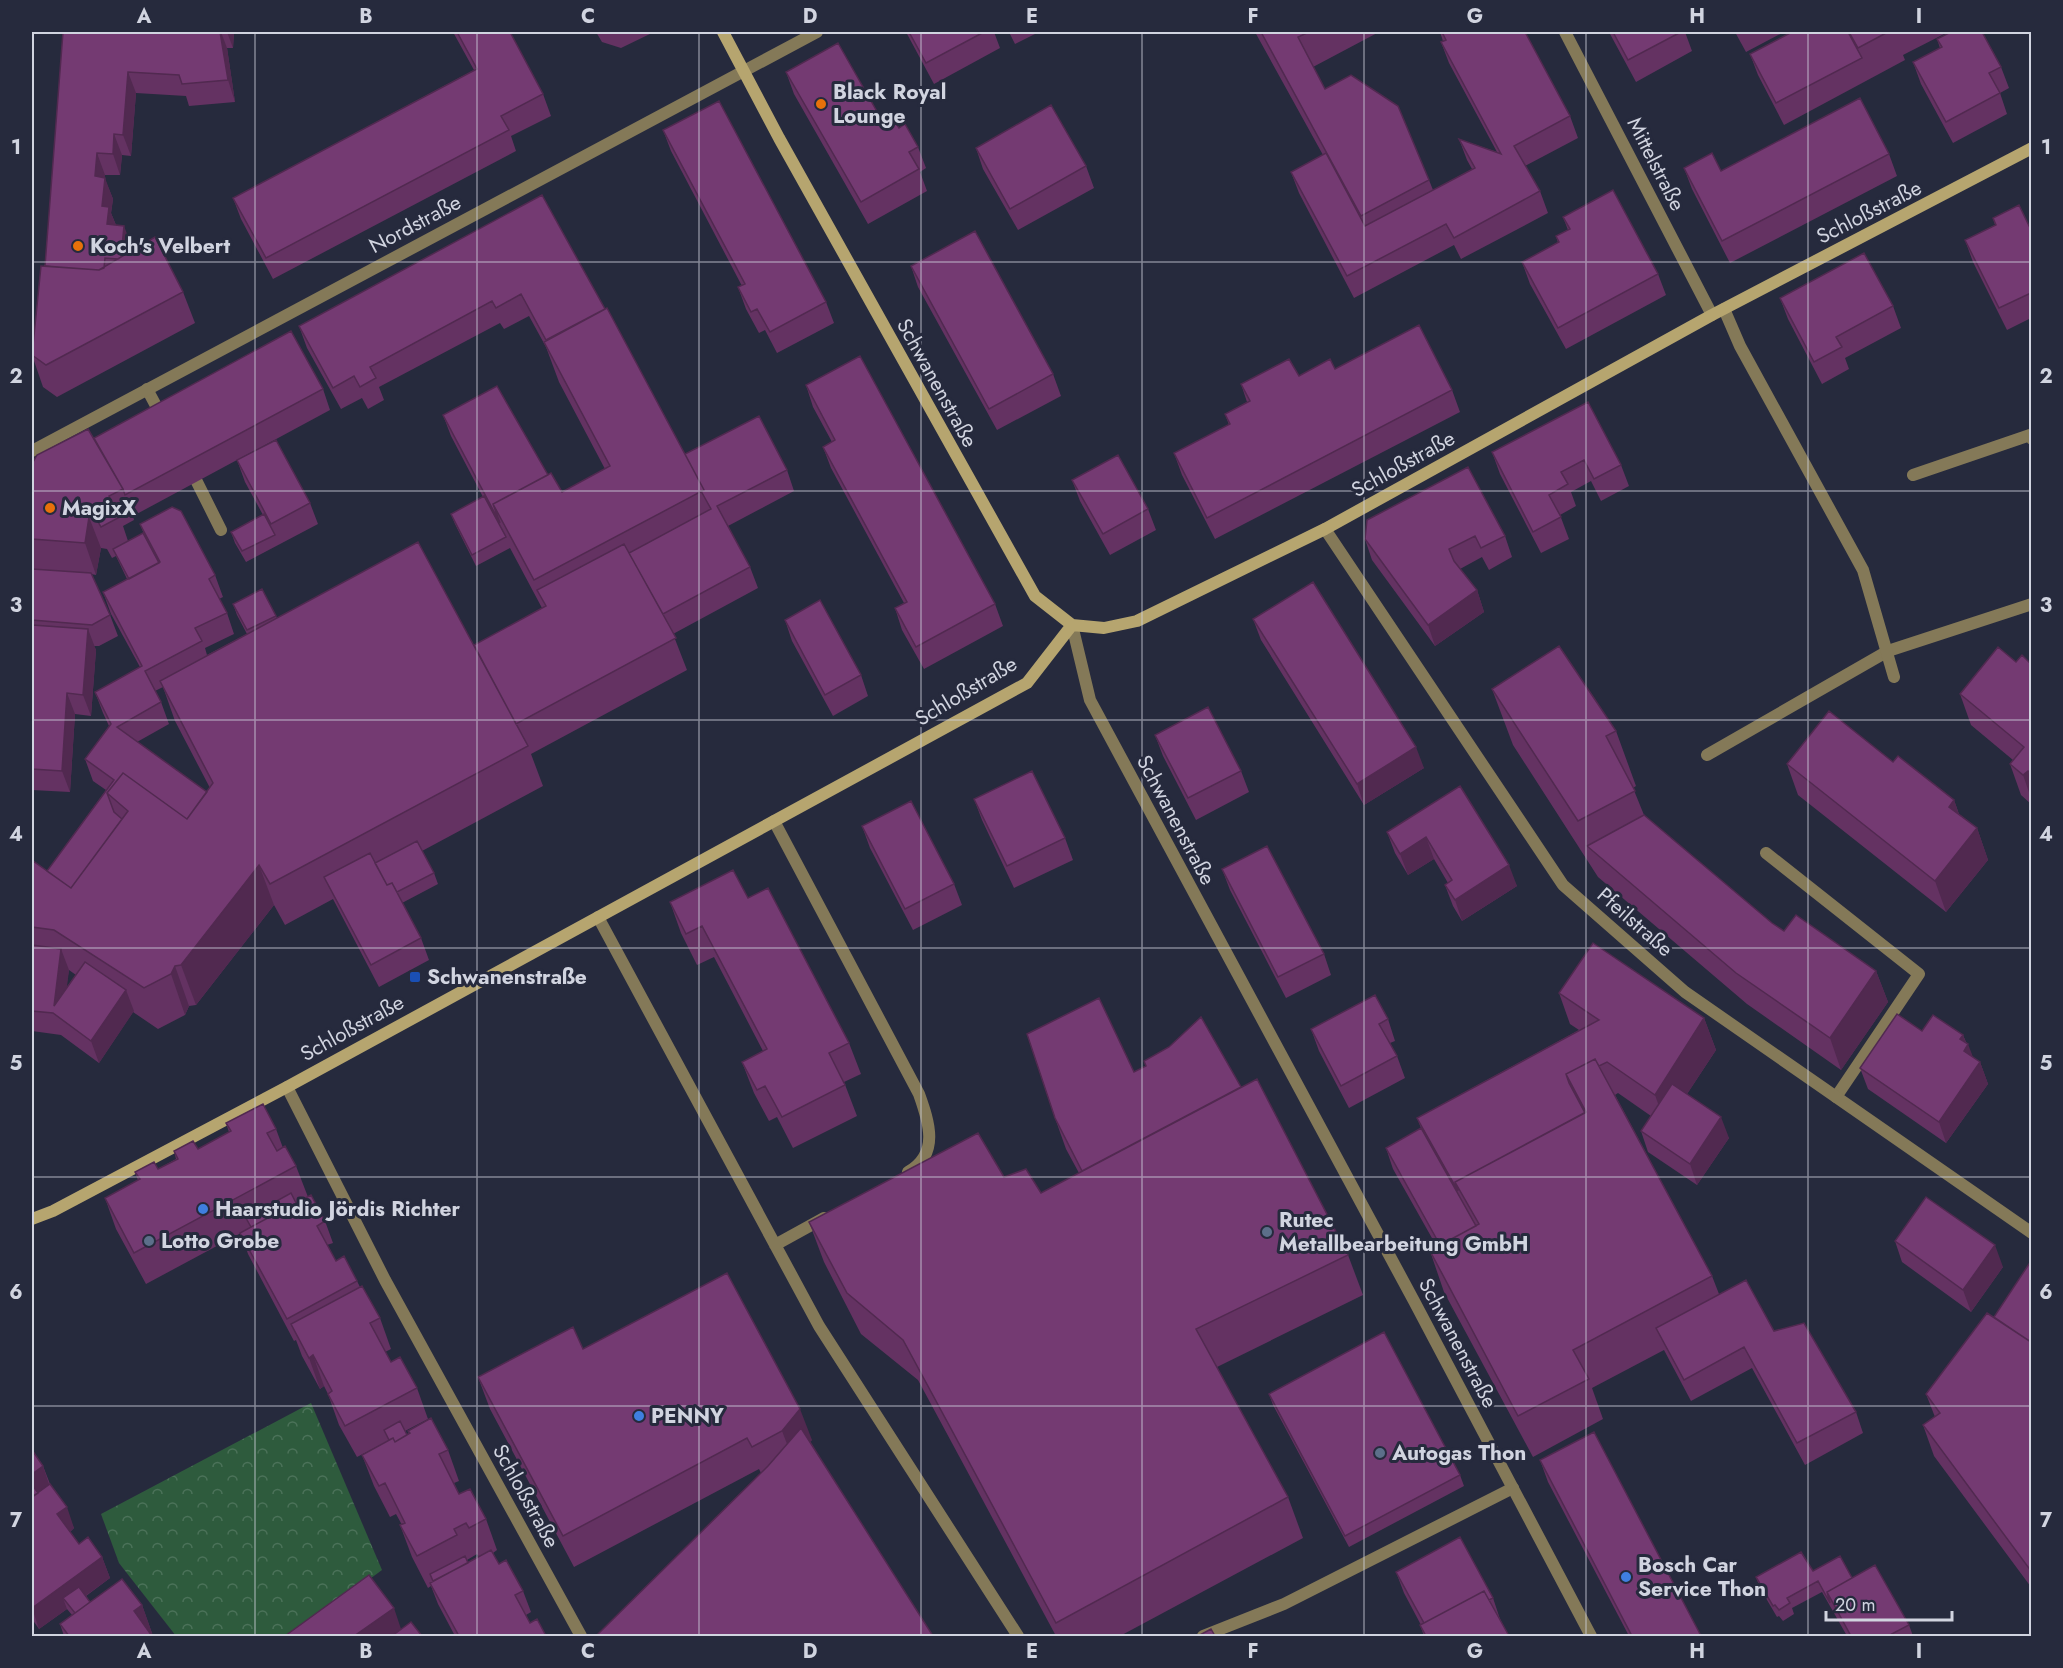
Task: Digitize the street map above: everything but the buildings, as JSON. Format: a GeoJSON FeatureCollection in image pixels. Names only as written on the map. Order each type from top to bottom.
{"type":"FeatureCollection","features":[{"type":"Feature","properties":{"kind":"main road","name":"Schwanenstraße"},"geometry":{"type":"LineString","coordinates":[[723,32],[785,148],[1035,596],[1072,625]]}},
{"type":"Feature","properties":{"kind":"main road","name":"Schloßstraße"},"geometry":{"type":"LineString","coordinates":[[32,1219],[52,1211],[287,1087],[1026,683],[1072,625],[1104,627],[1137,621],[1325,529],[1718,312],[2031,148]]}},
{"type":"Feature","properties":{"kind":"street","name":"Nordstraße"},"geometry":{"type":"LineString","coordinates":[[32,451],[817,32]]}},
{"type":"Feature","properties":{"kind":"street","name":"Mittelstraße"},"geometry":{"type":"LineString","coordinates":[[1565,32],[1718,312]]}},
{"type":"Feature","properties":{"kind":"street"},"geometry":{"type":"LineString","coordinates":[[1718,312],[1740,346],[1863,570],[1894,677]]}},
{"type":"Feature","properties":{"kind":"street"},"geometry":{"type":"LineString","coordinates":[[147,389],[166,425]]}},
{"type":"Feature","properties":{"kind":"street"},"geometry":{"type":"LineString","coordinates":[[1913,475],[2030,435],[2031,439]]}},
{"type":"Feature","properties":{"kind":"street"},"geometry":{"type":"LineString","coordinates":[[197,482],[221,530]]}},
{"type":"Feature","properties":{"kind":"street","name":"Pfeilstraße"},"geometry":{"type":"LineString","coordinates":[[1325,529],[1563,885],[1685,992],[2031,1233]]}},
{"type":"Feature","properties":{"kind":"street"},"geometry":{"type":"LineString","coordinates":[[1707,755],[1888,651],[2031,604]]}},
{"type":"Feature","properties":{"kind":"street","name":"Schwanenstraße"},"geometry":{"type":"LineString","coordinates":[[1072,625],[1092,705],[1414,1301],[1591,1636]]}},
{"type":"Feature","properties":{"kind":"street"},"geometry":{"type":"LineString","coordinates":[[774,821],[919,1094],[927,1116],[930,1137],[927,1153],[917,1167],[897,1178]]}},
{"type":"Feature","properties":{"kind":"street"},"geometry":{"type":"LineString","coordinates":[[1766,853],[1919,974],[1836,1097]]}},
{"type":"Feature","properties":{"kind":"street"},"geometry":{"type":"LineString","coordinates":[[598,917],[819,1326],[1018,1636]]}},
{"type":"Feature","properties":{"kind":"street","name":"Schloßstraße"},"geometry":{"type":"LineString","coordinates":[[287,1087],[385,1280],[581,1636]]}},
{"type":"Feature","properties":{"kind":"street"},"geometry":{"type":"LineString","coordinates":[[775,1245],[836,1211]]}},
{"type":"Feature","properties":{"kind":"street"},"geometry":{"type":"LineString","coordinates":[[1203,1636],[1284,1604],[1513,1488]]}},
{"type":"Feature","properties":{"kind":"green space"},"geometry":{"type":"Polygon","coordinates":[[[311,1403],[382,1570],[292,1636],[176,1636],[119,1563],[101,1514],[311,1403]]]}},
{"type":"Feature","properties":{"kind":"place","name":"Black Royal Lounge"},"geometry":{"type":"Point","coordinates":[821,104]}},
{"type":"Feature","properties":{"kind":"place","name":"Koch's Velbert"},"geometry":{"type":"Point","coordinates":[78,246]}},
{"type":"Feature","properties":{"kind":"place","name":"MagixX"},"geometry":{"type":"Point","coordinates":[50,508]}},
{"type":"Feature","properties":{"kind":"place","name":"Schwanenstraße"},"geometry":{"type":"Point","coordinates":[415,977]}},
{"type":"Feature","properties":{"kind":"place","name":"Haarstudio Jördis Richter"},"geometry":{"type":"Point","coordinates":[203,1209]}},
{"type":"Feature","properties":{"kind":"place","name":"Rutec Metallbearbeitung GmbH"},"geometry":{"type":"Point","coordinates":[1267,1232]}},
{"type":"Feature","properties":{"kind":"place","name":"Lotto Grobe"},"geometry":{"type":"Point","coordinates":[149,1241]}},
{"type":"Feature","properties":{"kind":"place","name":"PENNY"},"geometry":{"type":"Point","coordinates":[639,1416]}},
{"type":"Feature","properties":{"kind":"place","name":"Autogas Thon"},"geometry":{"type":"Point","coordinates":[1380,1453]}},
{"type":"Feature","properties":{"kind":"place","name":"Bosch Car Service Thon"},"geometry":{"type":"Point","coordinates":[1626,1577]}}]}
